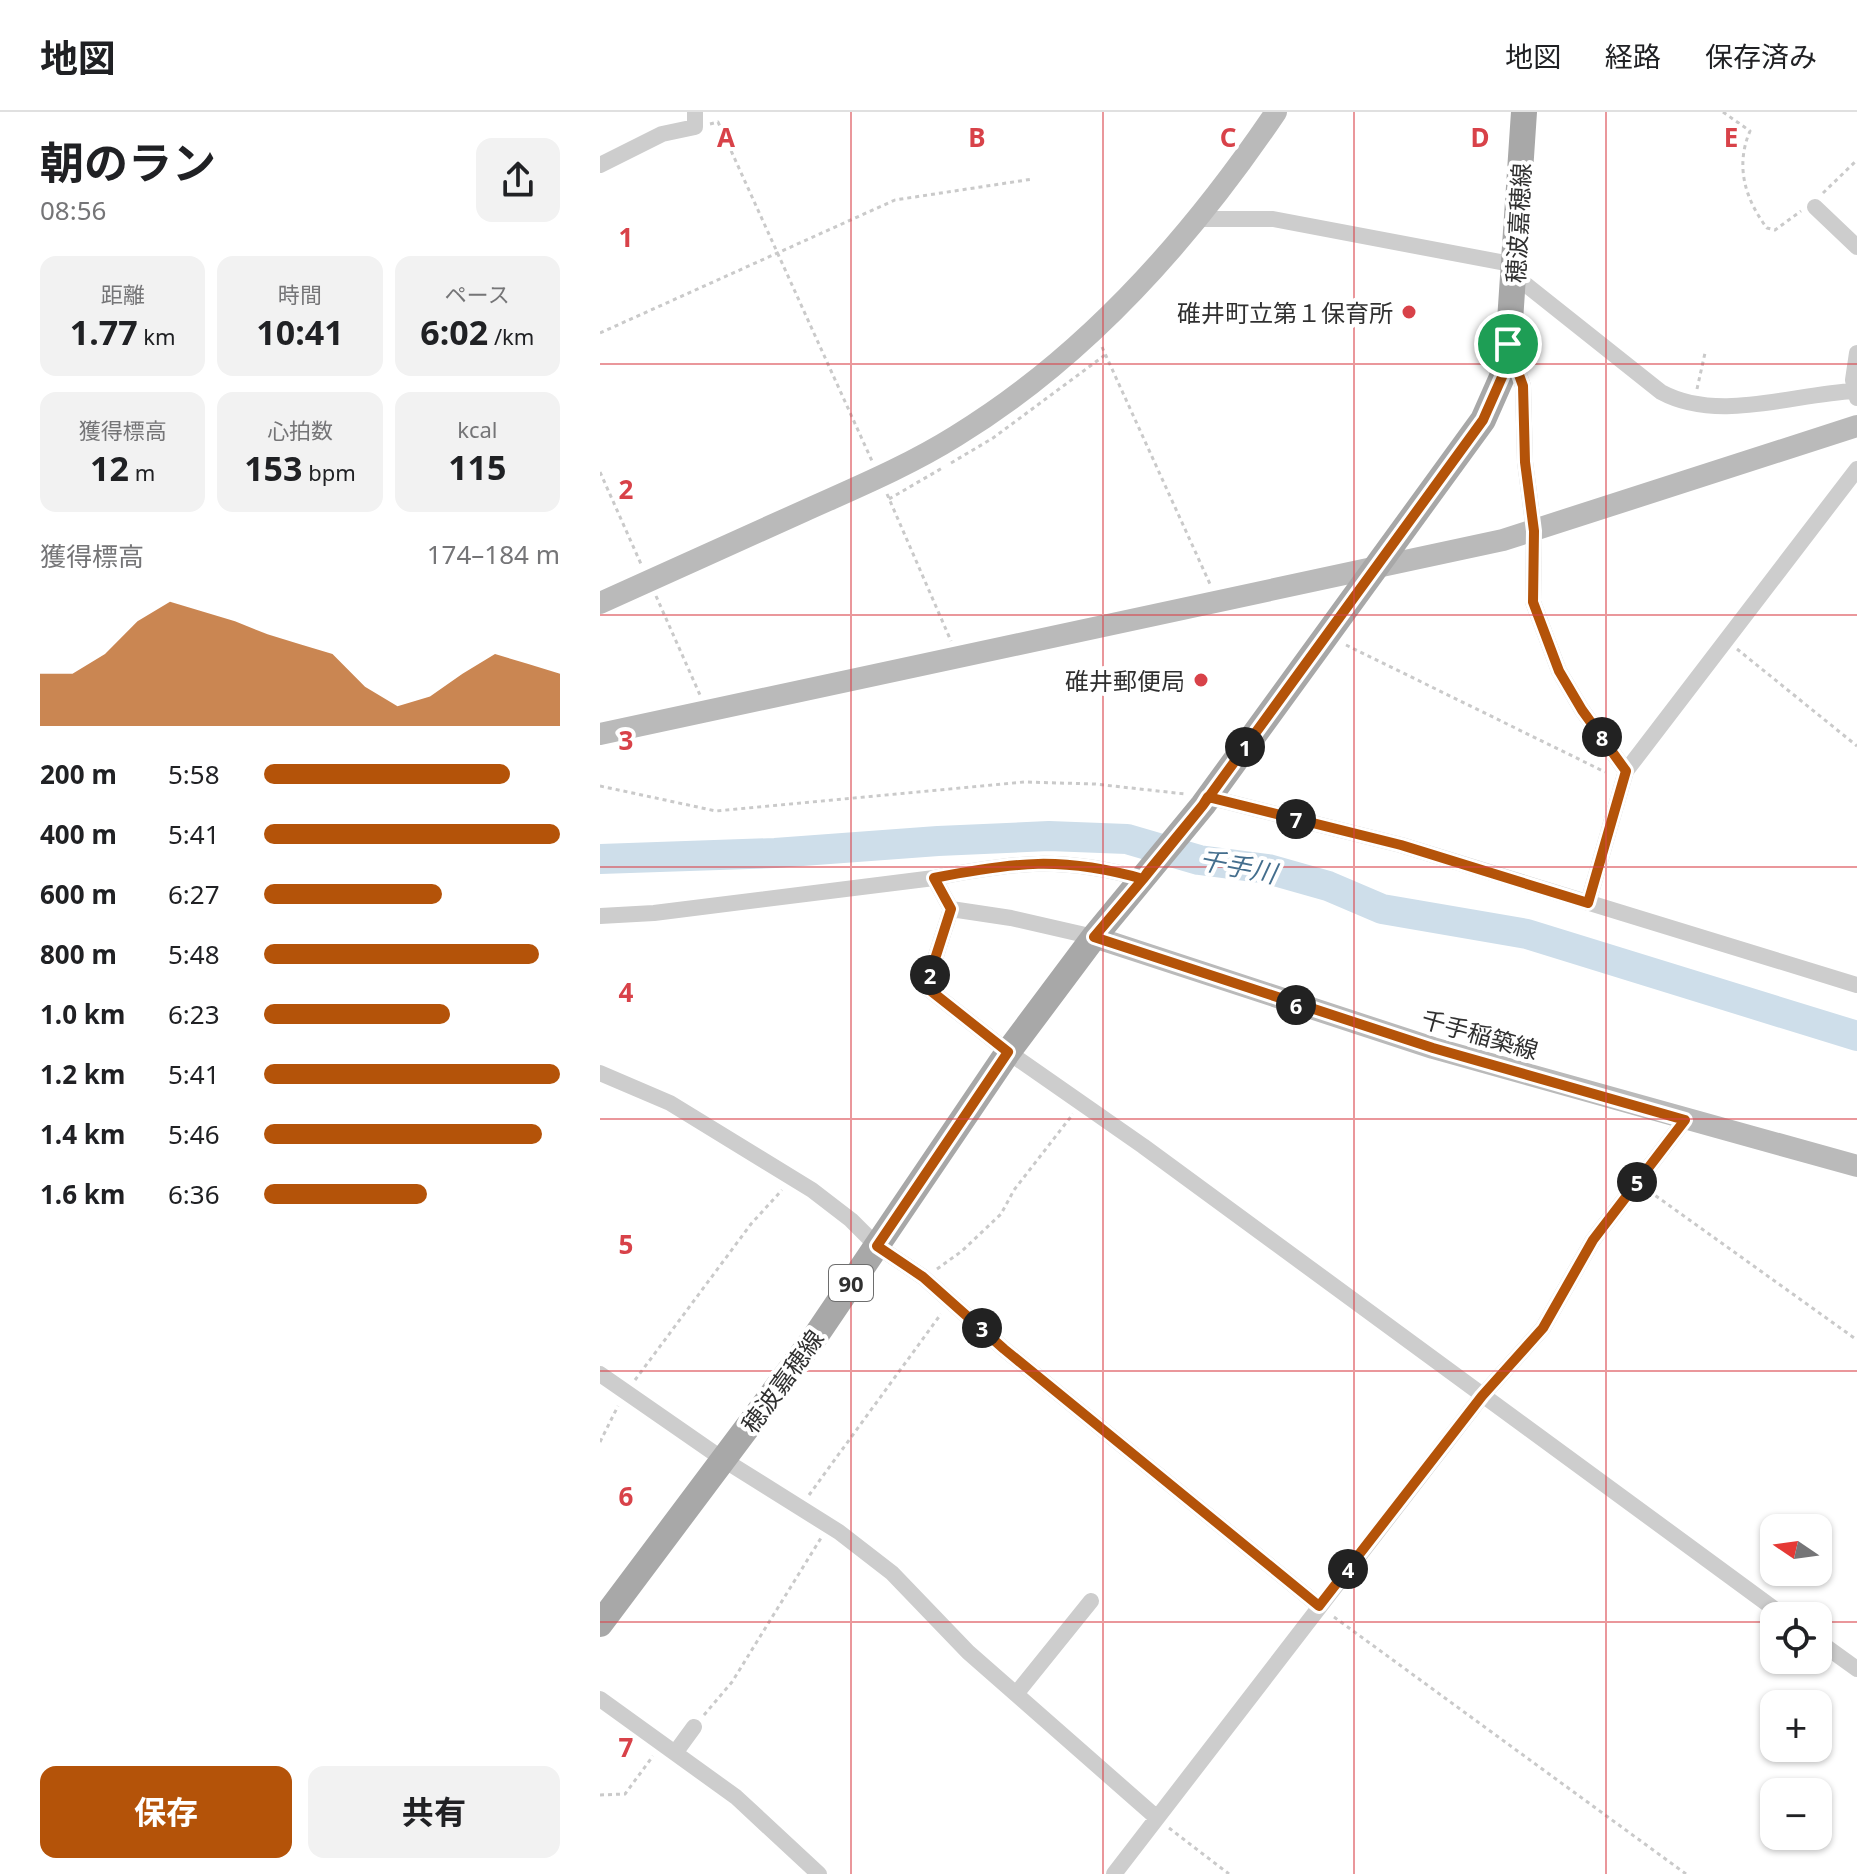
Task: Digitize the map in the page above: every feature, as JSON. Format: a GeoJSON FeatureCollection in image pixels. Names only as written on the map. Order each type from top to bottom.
{"type":"FeatureCollection","features":[{"type":"Feature","properties":{"kind":"main road","name":"穂波嘉穂線"},"geometry":{"type":"LineString","coordinates":[[600,1624],[724,1460],[877,1246],[1008,1052],[1094,937],[1205,801],[1483,420],[1502,377],[1508,344],[1516,271],[1524,112]]}},
{"type":"Feature","properties":{"kind":"street"},"geometry":{"type":"LineString","coordinates":[[600,603],[879,477],[956,436],[1033,382],[1095,329],[1198,219],[1229,182],[1276,112]]}},
{"type":"Feature","properties":{"kind":"street"},"geometry":{"type":"LineString","coordinates":[[600,165],[695,120]]}},
{"type":"Feature","properties":{"kind":"street"},"geometry":{"type":"LineString","coordinates":[[1815,207],[1857,247]]}},
{"type":"Feature","properties":{"kind":"street"},"geometry":{"type":"LineString","coordinates":[[1198,219],[1273,219],[1516,271],[1661,392],[1693,405],[1739,405],[1856,395],[1857,353]]}},
{"type":"Feature","properties":{"kind":"street"},"geometry":{"type":"LineString","coordinates":[[1508,344],[1523,386],[1525,462],[1534,531],[1533,602],[1542,633],[1582,710],[1625,775]]}},
{"type":"Feature","properties":{"kind":"street"},"geometry":{"type":"LineString","coordinates":[[600,734],[1534,531],[1857,426]]}},
{"type":"Feature","properties":{"kind":"street"},"geometry":{"type":"LineString","coordinates":[[1588,903],[1625,775],[1857,469]]}},
{"type":"Feature","properties":{"kind":"street"},"geometry":{"type":"LineString","coordinates":[[1205,801],[1401,845],[1857,985]]}},
{"type":"Feature","properties":{"kind":"street"},"geometry":{"type":"LineString","coordinates":[[600,916],[654,913],[934,878],[1010,863],[1060,863],[1145,876]]}},
{"type":"Feature","properties":{"kind":"street"},"geometry":{"type":"LineString","coordinates":[[934,878],[951,909],[926,987],[1008,1052],[1765,1602]]}},
{"type":"Feature","properties":{"kind":"street"},"geometry":{"type":"LineString","coordinates":[[951,909],[1011,918],[1094,937]]}},
{"type":"Feature","properties":{"kind":"street","name":"千手稲築線"},"geometry":{"type":"LineString","coordinates":[[1094,937],[1433,1048],[1857,1166]]}},
{"type":"Feature","properties":{"kind":"street"},"geometry":{"type":"LineString","coordinates":[[600,1073],[670,1103],[792,1178],[851,1220],[877,1246],[923,1277],[1004,1349],[1319,1606]]}},
{"type":"Feature","properties":{"kind":"street"},"geometry":{"type":"LineString","coordinates":[[1114,1874],[1482,1396],[1543,1328],[1593,1240],[1685,1120]]}},
{"type":"Feature","properties":{"kind":"street"},"geometry":{"type":"LineString","coordinates":[[600,1374],[724,1460],[830,1527],[892,1573],[968,1652],[1157,1818]]}},
{"type":"Feature","properties":{"kind":"street"},"geometry":{"type":"LineString","coordinates":[[1016,1694],[1091,1601]]}},
{"type":"Feature","properties":{"kind":"street"},"geometry":{"type":"LineString","coordinates":[[1832,1651],[1857,1669]]}},
{"type":"Feature","properties":{"kind":"street"},"geometry":{"type":"LineString","coordinates":[[600,1699],[736,1797],[819,1874]]}},
{"type":"Feature","properties":{"kind":"street"},"geometry":{"type":"LineString","coordinates":[[668,1748],[694,1727]]}},
{"type":"Feature","properties":{"kind":"path"},"geometry":{"type":"LineString","coordinates":[[1723,112],[1750,131],[1740,154],[1745,186],[1753,209],[1767,228],[1775,230],[1796,212],[1815,207],[1820,196],[1857,160]]}},
{"type":"Feature","properties":{"kind":"path"},"geometry":{"type":"LineString","coordinates":[[695,120],[718,122],[957,655]]}},
{"type":"Feature","properties":{"kind":"path"},"geometry":{"type":"LineString","coordinates":[[600,333],[895,200],[1033,179]]}},
{"type":"Feature","properties":{"kind":"path"},"geometry":{"type":"LineString","coordinates":[[1095,329],[1217,599]]}},
{"type":"Feature","properties":{"kind":"path"},"geometry":{"type":"LineString","coordinates":[[1693,405],[1705,353]]}},
{"type":"Feature","properties":{"kind":"path"},"geometry":{"type":"LineString","coordinates":[[600,472],[707,711]]}},
{"type":"Feature","properties":{"kind":"path"},"geometry":{"type":"LineString","coordinates":[[1327,635],[1625,775]]}},
{"type":"Feature","properties":{"kind":"path"},"geometry":{"type":"LineString","coordinates":[[1728,641],[1857,746]]}},
{"type":"Feature","properties":{"kind":"path"},"geometry":{"type":"LineString","coordinates":[[600,786],[716,811],[1024,782],[1095,784],[1205,801]]}},
{"type":"Feature","properties":{"kind":"path"},"geometry":{"type":"LineString","coordinates":[[923,1277],[962,1251],[1001,1214],[1014,1190],[1081,1103]]}},
{"type":"Feature","properties":{"kind":"path"},"geometry":{"type":"LineString","coordinates":[[600,1442],[626,1391],[751,1224],[792,1178]]}},
{"type":"Feature","properties":{"kind":"path"},"geometry":{"type":"LineString","coordinates":[[1637,1182],[1857,1340]]}},
{"type":"Feature","properties":{"kind":"path"},"geometry":{"type":"LineString","coordinates":[[799,1507],[882,1390],[951,1301]]}},
{"type":"Feature","properties":{"kind":"path"},"geometry":{"type":"LineString","coordinates":[[694,1727],[732,1682],[804,1562],[830,1527]]}},
{"type":"Feature","properties":{"kind":"path"},"geometry":{"type":"LineString","coordinates":[[1319,1606],[1686,1874]]}},
{"type":"Feature","properties":{"kind":"path"},"geometry":{"type":"LineString","coordinates":[[600,1795],[625,1794],[668,1748]]}},
{"type":"Feature","properties":{"kind":"path"},"geometry":{"type":"LineString","coordinates":[[1157,1818],[1229,1874]]}},
{"type":"Feature","properties":{"kind":"waterway","name":"千手川"},"geometry":{"type":"LineString","coordinates":[[600,859],[775,853],[1049,836],[1127,839],[1199,860],[1268,869],[1328,886],[1382,909],[1527,934],[1857,1036]]}},
{"type":"Feature","properties":{"kind":"place","name":"碓井町立第１保育所"},"geometry":{"type":"Point","coordinates":[1409,312]}},
{"type":"Feature","properties":{"kind":"place","name":"碓井郵便局"},"geometry":{"type":"Point","coordinates":[1201,680]}},
{"type":"Feature","properties":{"kind":"route"},"geometry":{"type":"LineString","coordinates":[[1508,344],[1502,377],[1483,420],[1374,567],[1327,635],[1203,805],[1143,879],[1100,867],[1060,863],[1010,863],[934,878],[951,909],[926,987],[1008,1052],[877,1246],[923,1277],[1004,1349],[1319,1606],[1499,1374],[1543,1328],[1593,1240],[1685,1120],[1433,1048],[1094,937],[1143,879],[1208,797],[1401,845],[1588,903],[1626,771],[1582,710],[1559,671],[1542,633],[1533,602],[1534,531],[1525,462],[1523,386],[1518,364],[1508,344]]}}]}
